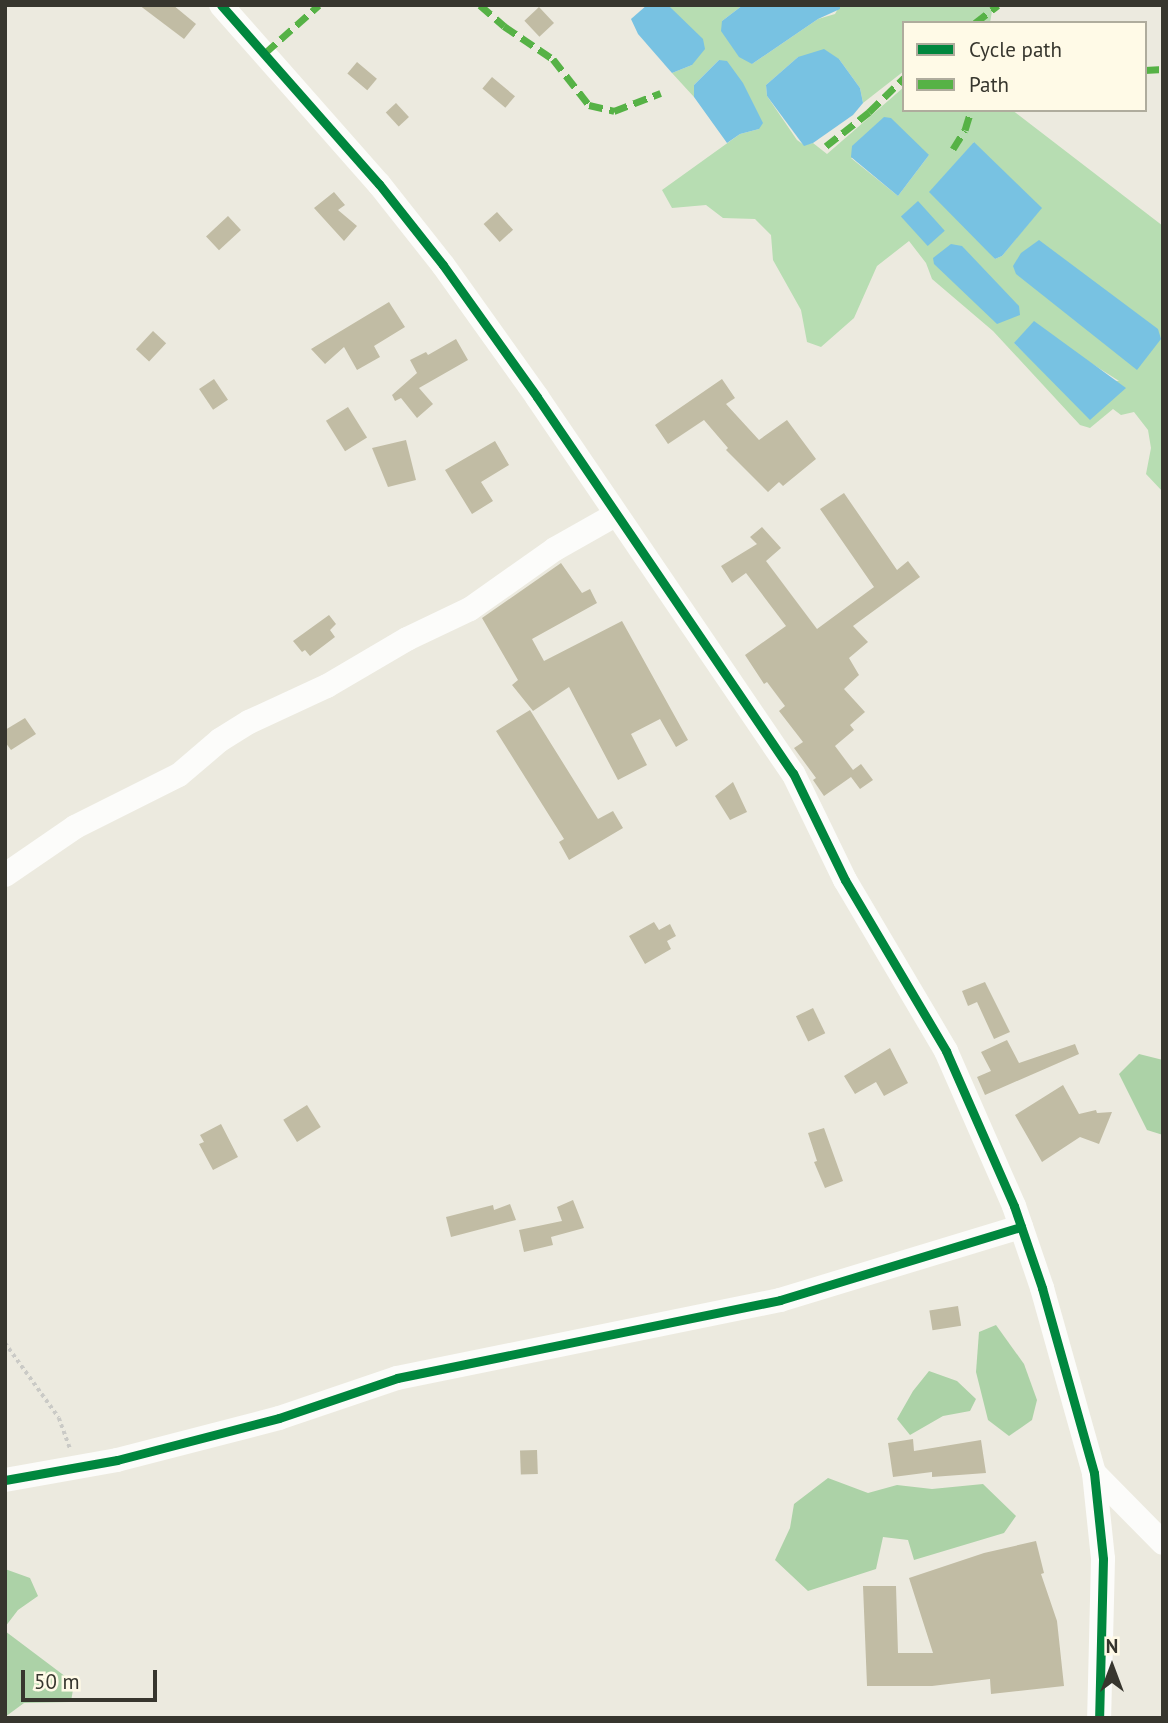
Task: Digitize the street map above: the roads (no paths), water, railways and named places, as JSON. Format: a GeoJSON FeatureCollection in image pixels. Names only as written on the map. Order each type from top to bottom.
{"type":"FeatureCollection","features":[{"type":"Feature","properties":{"kind":"street"},"geometry":{"type":"LineString","coordinates":[[222,5],[379,184],[443,265],[537,397],[793,773],[845,880],[946,1051],[1021,1227],[1042,1288],[1094,1473],[1103,1559],[1099,1718]]}},
{"type":"Feature","properties":{"kind":"street"},"geometry":{"type":"LineString","coordinates":[[5,875],[75,827],[179,775],[219,740],[249,722],[327,686],[407,639],[470,609],[555,549],[615,515]]}},
{"type":"Feature","properties":{"kind":"street"},"geometry":{"type":"LineString","coordinates":[[5,1480],[76,1467],[279,1418],[397,1378],[780,1300],[1021,1227]]}},
{"type":"Feature","properties":{"kind":"street"},"geometry":{"type":"LineString","coordinates":[[1094,1473],[1163,1543]]}},
{"type":"Feature","properties":{"kind":"water"},"geometry":{"type":"Polygon","coordinates":[[[647,5],[668,5],[703,39],[705,49],[692,65],[672,73],[638,34],[631,19],[647,5]]]}},
{"type":"Feature","properties":{"kind":"water"},"geometry":{"type":"Polygon","coordinates":[[[743,5],[840,5],[840,9],[818,19],[752,64],[739,57],[721,31],[722,21],[743,5]]]}},
{"type":"Feature","properties":{"kind":"water"},"geometry":{"type":"Polygon","coordinates":[[[824,49],[839,59],[860,88],[863,103],[853,115],[813,143],[804,146],[767,96],[766,85],[798,57],[824,49]]]}},
{"type":"Feature","properties":{"kind":"water"},"geometry":{"type":"Polygon","coordinates":[[[719,60],[727,61],[743,83],[763,123],[759,129],[740,134],[727,143],[694,97],[694,85],[719,60]]]}},
{"type":"Feature","properties":{"kind":"water"},"geometry":{"type":"Polygon","coordinates":[[[884,117],[891,118],[929,155],[898,196],[851,157],[852,146],[884,117]]]}},
{"type":"Feature","properties":{"kind":"water"},"geometry":{"type":"Polygon","coordinates":[[[974,142],[1042,208],[1002,256],[995,259],[929,192],[974,142]]]}},
{"type":"Feature","properties":{"kind":"water"},"geometry":{"type":"Polygon","coordinates":[[[918,201],[945,231],[928,246],[901,216],[918,201]]]}},
{"type":"Feature","properties":{"kind":"water"},"geometry":{"type":"Polygon","coordinates":[[[1039,240],[1158,329],[1161,339],[1137,370],[1016,274],[1013,266],[1021,253],[1039,240]]]}},
{"type":"Feature","properties":{"kind":"water"},"geometry":{"type":"Polygon","coordinates":[[[951,244],[962,246],[1019,306],[1020,315],[997,324],[934,264],[933,258],[951,244]]]}},
{"type":"Feature","properties":{"kind":"water"},"geometry":{"type":"Polygon","coordinates":[[[1034,321],[1126,388],[1090,420],[1014,343],[1034,321]]]}}]}
